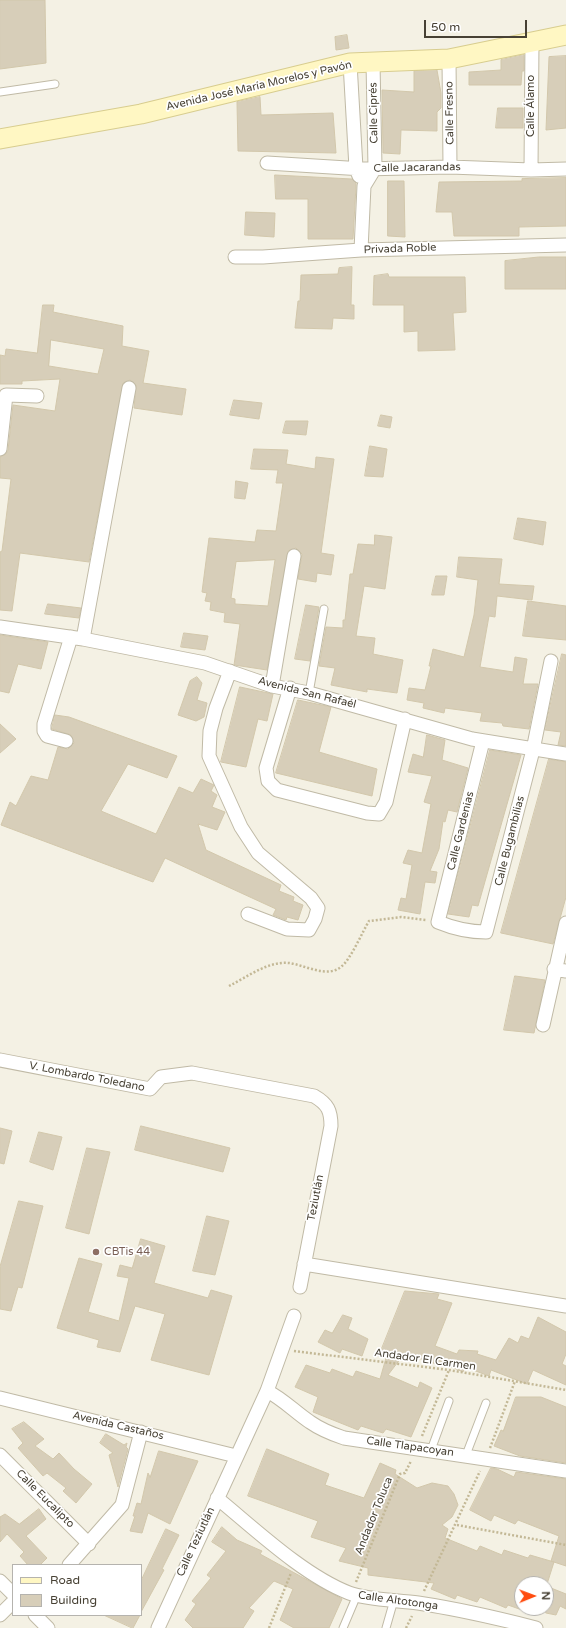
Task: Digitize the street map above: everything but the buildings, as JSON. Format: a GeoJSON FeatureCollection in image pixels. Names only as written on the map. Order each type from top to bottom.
{"type":"FeatureCollection","features":[{"type":"Feature","properties":{"kind":"main road","name":"Avenida José María Morelos y Pavón"},"geometry":{"type":"LineString","coordinates":[[0,139],[141,114],[350,63],[449,59],[566,35]]}},
{"type":"Feature","properties":{"kind":"street","name":"Calle Álamo"},"geometry":{"type":"LineString","coordinates":[[531,170],[532,41]]}},
{"type":"Feature","properties":{"kind":"street","name":"Calle Fresno"},"geometry":{"type":"LineString","coordinates":[[449,59],[450,167]]}},
{"type":"Feature","properties":{"kind":"street","name":"Calle Ciprés"},"geometry":{"type":"LineString","coordinates":[[364,186],[375,168],[373,62]]}},
{"type":"Feature","properties":{"kind":"street","name":"Calle Ciprés"},"geometry":{"type":"LineString","coordinates":[[350,63],[356,168],[364,186],[361,250]]}},
{"type":"Feature","properties":{"kind":"street","name":"Calle Jacarandas"},"geometry":{"type":"LineString","coordinates":[[267,163],[356,168],[450,167],[531,170],[566,169]]}},
{"type":"Feature","properties":{"kind":"street","name":"Privada Roble"},"geometry":{"type":"LineString","coordinates":[[235,257],[263,257],[361,250],[566,245]]}},
{"type":"Feature","properties":{"kind":"street"},"geometry":{"type":"LineString","coordinates":[[66,741],[47,736],[44,731],[44,724],[77,638],[129,388]]}},
{"type":"Feature","properties":{"kind":"street"},"geometry":{"type":"LineString","coordinates":[[0,448],[6,395],[38,396]]}},
{"type":"Feature","properties":{"kind":"street"},"geometry":{"type":"LineString","coordinates":[[272,686],[294,556]]}},
{"type":"Feature","properties":{"kind":"street","name":"Avenida San Rafaél"},"geometry":{"type":"LineString","coordinates":[[0,627],[77,638],[205,662],[272,686],[290,688],[483,741],[566,754]]}},
{"type":"Feature","properties":{"kind":"street","name":"Calle Bugambilias"},"geometry":{"type":"LineString","coordinates":[[438,922],[458,930],[486,932],[533,750],[551,662]]}},
{"type":"Feature","properties":{"kind":"street"},"geometry":{"type":"LineString","coordinates":[[230,671],[216,708],[210,731],[209,756],[241,828],[258,852],[311,898],[318,908],[315,919],[309,930],[287,929],[248,914]]}},
{"type":"Feature","properties":{"kind":"street"},"geometry":{"type":"LineString","coordinates":[[290,688],[266,768],[268,781],[277,790],[367,813],[379,814],[386,802],[405,719]]}},
{"type":"Feature","properties":{"kind":"street","name":"Calle Gardenias"},"geometry":{"type":"LineString","coordinates":[[438,922],[483,741]]}},
{"type":"Feature","properties":{"kind":"street"},"geometry":{"type":"LineString","coordinates":[[543,1025],[560,970],[566,923]]}},
{"type":"Feature","properties":{"kind":"street","name":"V. Lombardo Toledano"},"geometry":{"type":"LineString","coordinates":[[0,1060],[150,1089],[161,1077],[170,1074],[192,1073],[314,1096],[324,1102],[329,1108]]}},
{"type":"Feature","properties":{"kind":"street","name":"Teziutlán"},"geometry":{"type":"LineString","coordinates":[[300,1287],[330,1126],[329,1108]]}},
{"type":"Feature","properties":{"kind":"street"},"geometry":{"type":"LineString","coordinates":[[304,1264],[566,1306]]}},
{"type":"Feature","properties":{"kind":"street"},"geometry":{"type":"LineString","coordinates":[[236,1456],[267,1391],[294,1316]]}},
{"type":"Feature","properties":{"kind":"street","name":"Calle Tlapacoyan"},"geometry":{"type":"LineString","coordinates":[[267,1391],[278,1396],[309,1422],[344,1438],[566,1471]]}},
{"type":"Feature","properties":{"kind":"street","name":"Avenida Castaños"},"geometry":{"type":"LineString","coordinates":[[0,1398],[236,1456]]}},
{"type":"Feature","properties":{"kind":"street"},"geometry":{"type":"LineString","coordinates":[[70,1564],[122,1505],[141,1432]]}},
{"type":"Feature","properties":{"kind":"street","name":"Calle Eucalipto"},"geometry":{"type":"LineString","coordinates":[[0,1455],[89,1544]]}},
{"type":"Feature","properties":{"kind":"street","name":"Calle Teziutlán"},"geometry":{"type":"LineString","coordinates":[[158,1628],[236,1456]]}},
{"type":"Feature","properties":{"kind":"street","name":"Calle Altotonga"},"geometry":{"type":"LineString","coordinates":[[216,1498],[296,1562],[334,1587],[354,1595],[418,1603],[493,1617],[536,1628]]}},
{"type":"Feature","properties":{"kind":"street"},"geometry":{"type":"LineString","coordinates":[[0,1580],[12,1593]]}},
{"type":"Feature","properties":{"kind":"street"},"geometry":{"type":"LineString","coordinates":[[0,1615],[12,1603]]}},
{"type":"Feature","properties":{"kind":"street"},"geometry":{"type":"LineString","coordinates":[[36,1616],[48,1628]]}},
{"type":"Feature","properties":{"kind":"lane"},"geometry":{"type":"LineString","coordinates":[[0,92],[55,84]]}},
{"type":"Feature","properties":{"kind":"lane"},"geometry":{"type":"LineString","coordinates":[[309,693],[324,609]]}},
{"type":"Feature","properties":{"kind":"lane"},"geometry":{"type":"LineString","coordinates":[[431,1450],[449,1401]]}},
{"type":"Feature","properties":{"kind":"lane"},"geometry":{"type":"LineString","coordinates":[[466,1455],[486,1403]]}},
{"type":"Feature","properties":{"kind":"lane"},"geometry":{"type":"LineString","coordinates":[[344,1628],[354,1595]]}},
{"type":"Feature","properties":{"kind":"lane"},"geometry":{"type":"LineString","coordinates":[[386,1628],[394,1600]]}},
{"type":"Feature","properties":{"kind":"path"},"geometry":{"type":"LineString","coordinates":[[229,986],[265,967],[288,963],[314,970],[332,972],[342,966],[369,921],[401,917],[438,922]]}},
{"type":"Feature","properties":{"kind":"path","name":"Andador El Carmen"},"geometry":{"type":"LineString","coordinates":[[282,1350],[449,1370],[566,1390]]}},
{"type":"Feature","properties":{"kind":"path","name":"Andador Toluca"},"geometry":{"type":"LineString","coordinates":[[354,1595],[400,1474],[405,1473],[417,1448],[449,1370]]}},
{"type":"Feature","properties":{"kind":"path"},"geometry":{"type":"LineString","coordinates":[[406,1628],[457,1525],[486,1458],[515,1381]]}},
{"type":"Feature","properties":{"kind":"path"},"geometry":{"type":"LineString","coordinates":[[457,1525],[566,1546]]}},
{"type":"Feature","properties":{"kind":"path"},"geometry":{"type":"LineString","coordinates":[[269,1628],[296,1562]]}},
{"type":"Feature","properties":{"kind":"place","name":"CBTis 44"},"geometry":{"type":"Point","coordinates":[96,1252]}}]}
